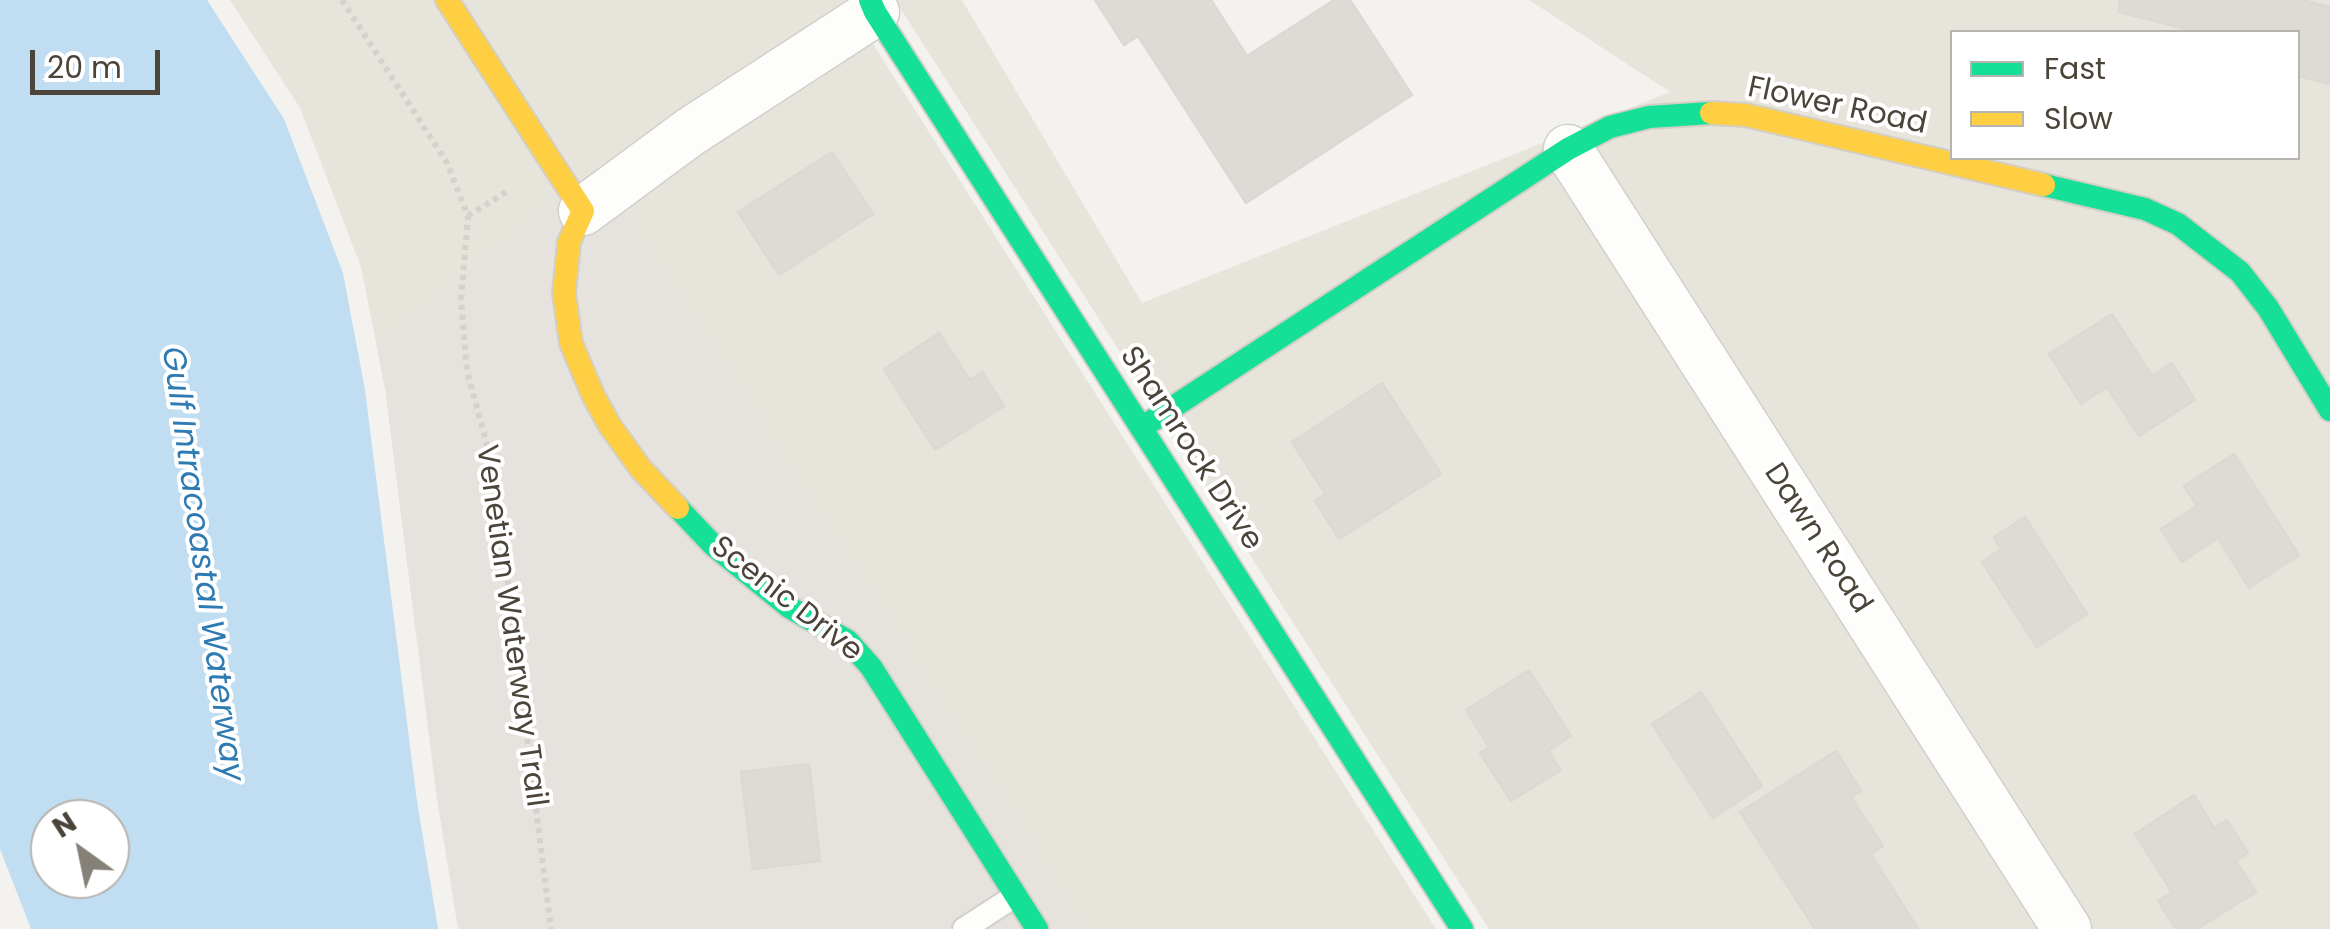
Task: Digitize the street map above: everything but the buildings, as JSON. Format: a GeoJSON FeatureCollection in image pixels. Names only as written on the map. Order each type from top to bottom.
{"type":"FeatureCollection","features":[{"type":"Feature","properties":{"kind":"street"},"geometry":{"type":"LineString","coordinates":[[447,0],[583,210],[872,6]]}},
{"type":"Feature","properties":{"kind":"street","name":"Shamrock Drive"},"geometry":{"type":"LineString","coordinates":[[872,6],[1462,929]]}},
{"type":"Feature","properties":{"kind":"street","name":"Flower Road"},"geometry":{"type":"LineString","coordinates":[[1141,428],[1568,149],[1610,127],[1650,117],[1700,114],[1746,115],[2145,209],[2178,224],[2240,272],[2268,308],[2330,410]]}},
{"type":"Feature","properties":{"kind":"street","name":"Dawn Road"},"geometry":{"type":"LineString","coordinates":[[1568,149],[2067,929]]}},
{"type":"Feature","properties":{"kind":"street","name":"Scenic Drive"},"geometry":{"type":"LineString","coordinates":[[583,210],[569,242],[564,293],[571,342],[610,426],[641,469],[713,546],[789,607],[848,641],[871,667],[1037,929]]}},
{"type":"Feature","properties":{"kind":"lane"},"geometry":{"type":"LineString","coordinates":[[964,929],[1015,896]]}},
{"type":"Feature","properties":{"kind":"path","name":"Venetian Waterway Trail"},"geometry":{"type":"LineString","coordinates":[[342,0],[447,164],[468,216],[460,299],[467,370],[494,471],[551,929]]}},
{"type":"Feature","properties":{"kind":"shaded area"},"geometry":{"type":"Polygon","coordinates":[[[230,0],[845,0],[1436,929],[1086,929],[597,167],[376,343],[361,267],[300,108],[230,0]]]}},
{"type":"Feature","properties":{"kind":"shaded area"},"geometry":{"type":"Polygon","coordinates":[[[895,0],[962,0],[1142,303],[1670,92],[1529,0],[2330,0],[2330,929],[1489,929],[895,0]]]}},
{"type":"Feature","properties":{"kind":"shaded area"},"geometry":{"type":"Polygon","coordinates":[[[597,167],[1086,929],[458,929],[376,343],[597,167]]]}},
{"type":"Feature","properties":{"kind":"water","name":"Gulf Intracoastal Waterway"},"geometry":{"type":"Polygon","coordinates":[[[0,0],[207,0],[284,119],[343,273],[365,390],[417,801],[438,929],[31,929],[0,849],[0,0]]]}},
{"type":"Feature","properties":{"kind":"traffic: fast"},"geometry":{"type":"LineString","coordinates":[[870,0],[1462,929]]}},
{"type":"Feature","properties":{"kind":"traffic: fast"},"geometry":{"type":"LineString","coordinates":[[1141,428],[1568,149],[1610,127],[1649,117],[1711,113]]}},
{"type":"Feature","properties":{"kind":"traffic: fast"},"geometry":{"type":"LineString","coordinates":[[2044,185],[2145,209],[2178,224],[2240,272],[2268,308],[2330,410]]}},
{"type":"Feature","properties":{"kind":"traffic: fast"},"geometry":{"type":"LineString","coordinates":[[678,508],[713,545],[789,607],[848,641],[871,667],[1037,929]]}},
{"type":"Feature","properties":{"kind":"traffic: slow"},"geometry":{"type":"LineString","coordinates":[[447,0],[583,211],[569,242],[564,293],[571,343],[610,426],[641,469],[678,508]]}},
{"type":"Feature","properties":{"kind":"traffic: slow"},"geometry":{"type":"LineString","coordinates":[[1711,113],[1746,115],[2044,185]]}}]}
